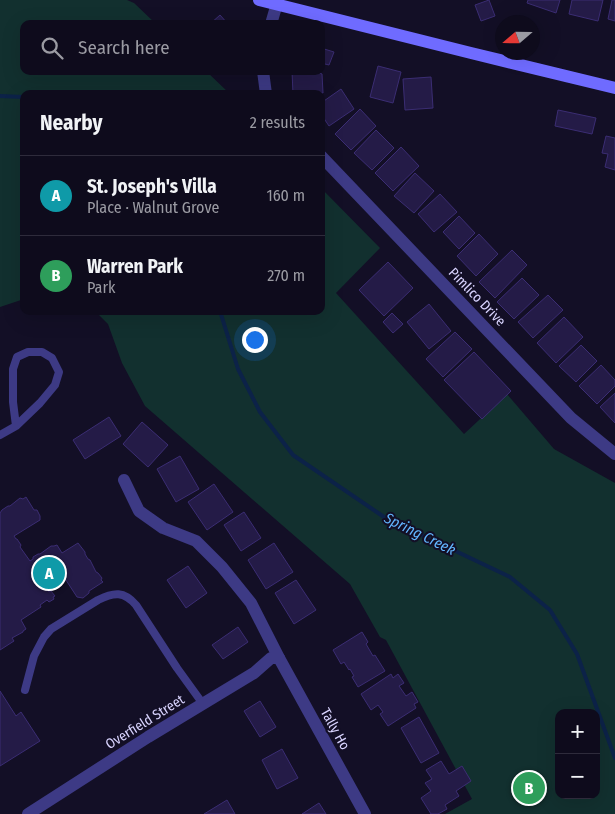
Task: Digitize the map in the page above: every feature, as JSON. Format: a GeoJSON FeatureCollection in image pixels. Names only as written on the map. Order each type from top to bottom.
{"type":"FeatureCollection","features":[{"type":"Feature","properties":{"kind":"street"},"geometry":{"type":"LineString","coordinates":[[259,0],[277,2],[471,53],[615,88]]}},
{"type":"Feature","properties":{"kind":"street"},"geometry":{"type":"LineString","coordinates":[[272,20],[277,2]]}},
{"type":"Feature","properties":{"kind":"street"},"geometry":{"type":"LineString","coordinates":[[264,75],[265,90]]}},
{"type":"Feature","properties":{"kind":"street","name":"Pimlico Drive"},"geometry":{"type":"LineString","coordinates":[[325,160],[571,418],[615,454]]}},
{"type":"Feature","properties":{"kind":"street","name":"Tally Ho"},"geometry":{"type":"LineString","coordinates":[[124,480],[139,511],[163,528],[196,541],[222,567],[251,603],[279,658],[365,814]]}},
{"type":"Feature","properties":{"kind":"street","name":"Overfield Street"},"geometry":{"type":"LineString","coordinates":[[28,814],[148,737],[254,673],[271,658],[279,658]]}},
{"type":"Feature","properties":{"kind":"lane"},"geometry":{"type":"LineString","coordinates":[[0,435],[16,426],[40,403],[55,385],[59,372],[52,358],[42,352],[28,352],[17,357],[13,369],[13,402],[16,426]]}},
{"type":"Feature","properties":{"kind":"lane"},"geometry":{"type":"LineString","coordinates":[[25,690],[34,656],[44,637],[51,629],[98,600],[118,594],[130,598],[136,605],[203,704]]}},
{"type":"Feature","properties":{"kind":"green space"},"geometry":{"type":"Polygon","coordinates":[[[0,0],[127,0],[134,3],[152,20],[20,20],[20,75],[210,75],[226,90],[20,90],[20,300],[0,307],[0,0]]]}},
{"type":"Feature","properties":{"kind":"green space"},"geometry":{"type":"Polygon","coordinates":[[[325,192],[380,248],[336,293],[464,434],[507,394],[554,449],[615,483],[615,814],[445,814],[472,799],[386,640],[380,637],[350,584],[145,406],[122,363],[108,324],[99,315],[325,315],[325,192]]]}},
{"type":"Feature","properties":{"kind":"building"},"geometry":{"type":"Polygon","coordinates":[[[489,0],[495,16],[481,21],[475,5],[489,0]]]}},
{"type":"Feature","properties":{"kind":"building"},"geometry":{"type":"Polygon","coordinates":[[[528,0],[560,0],[556,13],[527,3],[528,0]]]}},
{"type":"Feature","properties":{"kind":"building"},"geometry":{"type":"Polygon","coordinates":[[[572,0],[603,0],[598,21],[569,14],[572,0]]]}},
{"type":"Feature","properties":{"kind":"building"},"geometry":{"type":"Polygon","coordinates":[[[612,0],[615,0],[615,21],[608,19],[612,0]]]}},
{"type":"Feature","properties":{"kind":"building"},"geometry":{"type":"Polygon","coordinates":[[[220,15],[224,20],[214,20],[220,15]]]}},
{"type":"Feature","properties":{"kind":"building"},"geometry":{"type":"Polygon","coordinates":[[[325,49],[334,52],[329,65],[325,64],[325,49]]]}},
{"type":"Feature","properties":{"kind":"building"},"geometry":{"type":"Polygon","coordinates":[[[378,66],[401,72],[393,103],[370,97],[378,66]]]}},
{"type":"Feature","properties":{"kind":"building"},"geometry":{"type":"Polygon","coordinates":[[[292,75],[322,75],[323,90],[293,90],[292,75]]]}},
{"type":"Feature","properties":{"kind":"building"},"geometry":{"type":"Polygon","coordinates":[[[431,77],[433,108],[405,110],[403,79],[431,77]]]}},
{"type":"Feature","properties":{"kind":"building"},"geometry":{"type":"Polygon","coordinates":[[[341,89],[354,109],[329,126],[325,120],[325,100],[341,89]]]}},
{"type":"Feature","properties":{"kind":"building"},"geometry":{"type":"Polygon","coordinates":[[[360,109],[376,126],[351,150],[335,134],[360,109]]]}},
{"type":"Feature","properties":{"kind":"building"},"geometry":{"type":"Polygon","coordinates":[[[558,110],[596,118],[592,134],[555,126],[558,110]]]}},
{"type":"Feature","properties":{"kind":"building"},"geometry":{"type":"Polygon","coordinates":[[[376,130],[394,148],[372,170],[354,153],[376,130]]]}},
{"type":"Feature","properties":{"kind":"building"},"geometry":{"type":"Polygon","coordinates":[[[606,136],[615,138],[615,170],[605,167],[608,154],[602,153],[606,136]]]}},
{"type":"Feature","properties":{"kind":"building"},"geometry":{"type":"Polygon","coordinates":[[[401,147],[419,166],[393,191],[375,173],[401,147]]]}},
{"type":"Feature","properties":{"kind":"building"},"geometry":{"type":"Polygon","coordinates":[[[415,173],[434,191],[414,213],[394,196],[415,173]]]}},
{"type":"Feature","properties":{"kind":"building"},"geometry":{"type":"Polygon","coordinates":[[[440,194],[457,212],[434,232],[418,214],[440,194]]]}},
{"type":"Feature","properties":{"kind":"building"},"geometry":{"type":"Polygon","coordinates":[[[459,216],[475,233],[459,249],[443,232],[459,216]]]}},
{"type":"Feature","properties":{"kind":"building"},"geometry":{"type":"Polygon","coordinates":[[[479,234],[498,254],[476,276],[457,256],[479,234]]]}},
{"type":"Feature","properties":{"kind":"building"},"geometry":{"type":"Polygon","coordinates":[[[512,250],[527,265],[495,298],[479,282],[512,250]]]}},
{"type":"Feature","properties":{"kind":"building"},"geometry":{"type":"Polygon","coordinates":[[[388,262],[413,288],[384,316],[359,290],[388,262]]]}},
{"type":"Feature","properties":{"kind":"building"},"geometry":{"type":"Polygon","coordinates":[[[522,278],[539,295],[514,319],[497,302],[522,278]]]}},
{"type":"Feature","properties":{"kind":"building"},"geometry":{"type":"Polygon","coordinates":[[[548,295],[563,310],[533,338],[518,322],[548,295]]]}},
{"type":"Feature","properties":{"kind":"building"},"geometry":{"type":"Polygon","coordinates":[[[429,304],[451,331],[429,349],[407,322],[429,304]]]}},
{"type":"Feature","properties":{"kind":"building"},"geometry":{"type":"Polygon","coordinates":[[[392,313],[403,324],[393,333],[383,322],[392,313]]]}},
{"type":"Feature","properties":{"kind":"building"},"geometry":{"type":"Polygon","coordinates":[[[564,317],[583,337],[556,363],[537,343],[564,317]]]}},
{"type":"Feature","properties":{"kind":"building"},"geometry":{"type":"Polygon","coordinates":[[[455,332],[472,349],[443,377],[426,359],[455,332]]]}},
{"type":"Feature","properties":{"kind":"building"},"geometry":{"type":"Polygon","coordinates":[[[581,345],[597,361],[576,382],[559,366],[581,345]]]}},
{"type":"Feature","properties":{"kind":"building"},"geometry":{"type":"Polygon","coordinates":[[[474,352],[511,391],[482,419],[444,380],[474,352]]]}},
{"type":"Feature","properties":{"kind":"building"},"geometry":{"type":"Polygon","coordinates":[[[601,365],[615,380],[615,386],[597,404],[579,386],[601,365]]]}},
{"type":"Feature","properties":{"kind":"building"},"geometry":{"type":"Polygon","coordinates":[[[615,393],[615,423],[600,407],[615,393]]]}},
{"type":"Feature","properties":{"kind":"building"},"geometry":{"type":"Polygon","coordinates":[[[109,417],[121,436],[85,459],[73,440],[109,417]]]}},
{"type":"Feature","properties":{"kind":"building"},"geometry":{"type":"Polygon","coordinates":[[[142,422],[168,445],[148,467],[123,444],[142,422]]]}},
{"type":"Feature","properties":{"kind":"building"},"geometry":{"type":"Polygon","coordinates":[[[180,456],[199,489],[176,502],[157,469],[180,456]]]}},
{"type":"Feature","properties":{"kind":"building"},"geometry":{"type":"Polygon","coordinates":[[[214,484],[233,512],[207,530],[188,502],[214,484]]]}},
{"type":"Feature","properties":{"kind":"building"},"geometry":{"type":"Polygon","coordinates":[[[26,497],[34,510],[37,510],[40,520],[14,536],[30,561],[33,557],[51,546],[57,545],[62,553],[78,543],[103,582],[89,591],[83,598],[77,597],[62,574],[50,583],[44,584],[49,592],[51,591],[55,596],[53,597],[54,599],[49,602],[47,600],[40,605],[41,607],[21,620],[26,629],[12,638],[14,641],[0,650],[0,513],[20,498],[26,497]]]}},
{"type":"Feature","properties":{"kind":"building"},"geometry":{"type":"Polygon","coordinates":[[[244,512],[261,538],[241,551],[224,525],[244,512]]]}},
{"type":"Feature","properties":{"kind":"building"},"geometry":{"type":"Polygon","coordinates":[[[274,543],[293,572],[266,589],[248,560],[274,543]]]}},
{"type":"Feature","properties":{"kind":"building"},"geometry":{"type":"Polygon","coordinates":[[[188,566],[207,593],[186,608],[167,580],[188,566]]]}},
{"type":"Feature","properties":{"kind":"building"},"geometry":{"type":"Polygon","coordinates":[[[296,580],[316,610],[294,624],[275,593],[296,580]]]}},
{"type":"Feature","properties":{"kind":"building"},"geometry":{"type":"Polygon","coordinates":[[[238,627],[248,642],[223,659],[212,645],[238,627]]]}},
{"type":"Feature","properties":{"kind":"building"},"geometry":{"type":"Polygon","coordinates":[[[362,632],[373,656],[375,655],[385,671],[358,687],[350,669],[344,662],[341,664],[333,650],[362,632]]]}},
{"type":"Feature","properties":{"kind":"building"},"geometry":{"type":"Polygon","coordinates":[[[391,674],[393,678],[398,674],[404,683],[399,686],[406,696],[412,692],[418,702],[414,704],[416,708],[388,726],[380,714],[383,712],[378,705],[371,710],[361,694],[391,674]]]}},
{"type":"Feature","properties":{"kind":"building"},"geometry":{"type":"Polygon","coordinates":[[[0,691],[16,716],[21,712],[40,741],[0,766],[0,691]]]}},
{"type":"Feature","properties":{"kind":"building"},"geometry":{"type":"Polygon","coordinates":[[[260,701],[276,727],[260,737],[244,711],[260,701]]]}},
{"type":"Feature","properties":{"kind":"building"},"geometry":{"type":"Polygon","coordinates":[[[419,717],[439,753],[421,763],[401,728],[419,717]]]}},
{"type":"Feature","properties":{"kind":"building"},"geometry":{"type":"Polygon","coordinates":[[[282,749],[298,778],[277,789],[262,760],[282,749]]]}},
{"type":"Feature","properties":{"kind":"building"},"geometry":{"type":"Polygon","coordinates":[[[441,761],[449,774],[462,766],[471,781],[456,791],[459,796],[445,805],[447,809],[438,814],[431,814],[421,798],[431,791],[425,783],[432,779],[426,770],[441,761]]]}},
{"type":"Feature","properties":{"kind":"building"},"geometry":{"type":"Polygon","coordinates":[[[227,800],[235,814],[204,814],[227,800]]]}},
{"type":"Feature","properties":{"kind":"building"},"geometry":{"type":"Polygon","coordinates":[[[319,803],[326,814],[302,814],[319,803]]]}},
{"type":"Feature","properties":{"kind":"waterway","name":"Spring Creek"},"geometry":{"type":"LineString","coordinates":[[0,96],[20,97]]}},
{"type":"Feature","properties":{"kind":"waterway","name":"Spring Creek"},"geometry":{"type":"LineString","coordinates":[[221,315],[238,369],[260,412],[293,455],[384,517],[510,577],[550,610],[577,654],[615,758]]}},
{"type":"Feature","properties":{"kind":"place","name":"St. Joseph's Villa"},"geometry":{"type":"Point","coordinates":[49,573]}},
{"type":"Feature","properties":{"kind":"place","name":"Warren Park"},"geometry":{"type":"Point","coordinates":[529,788]}}]}
